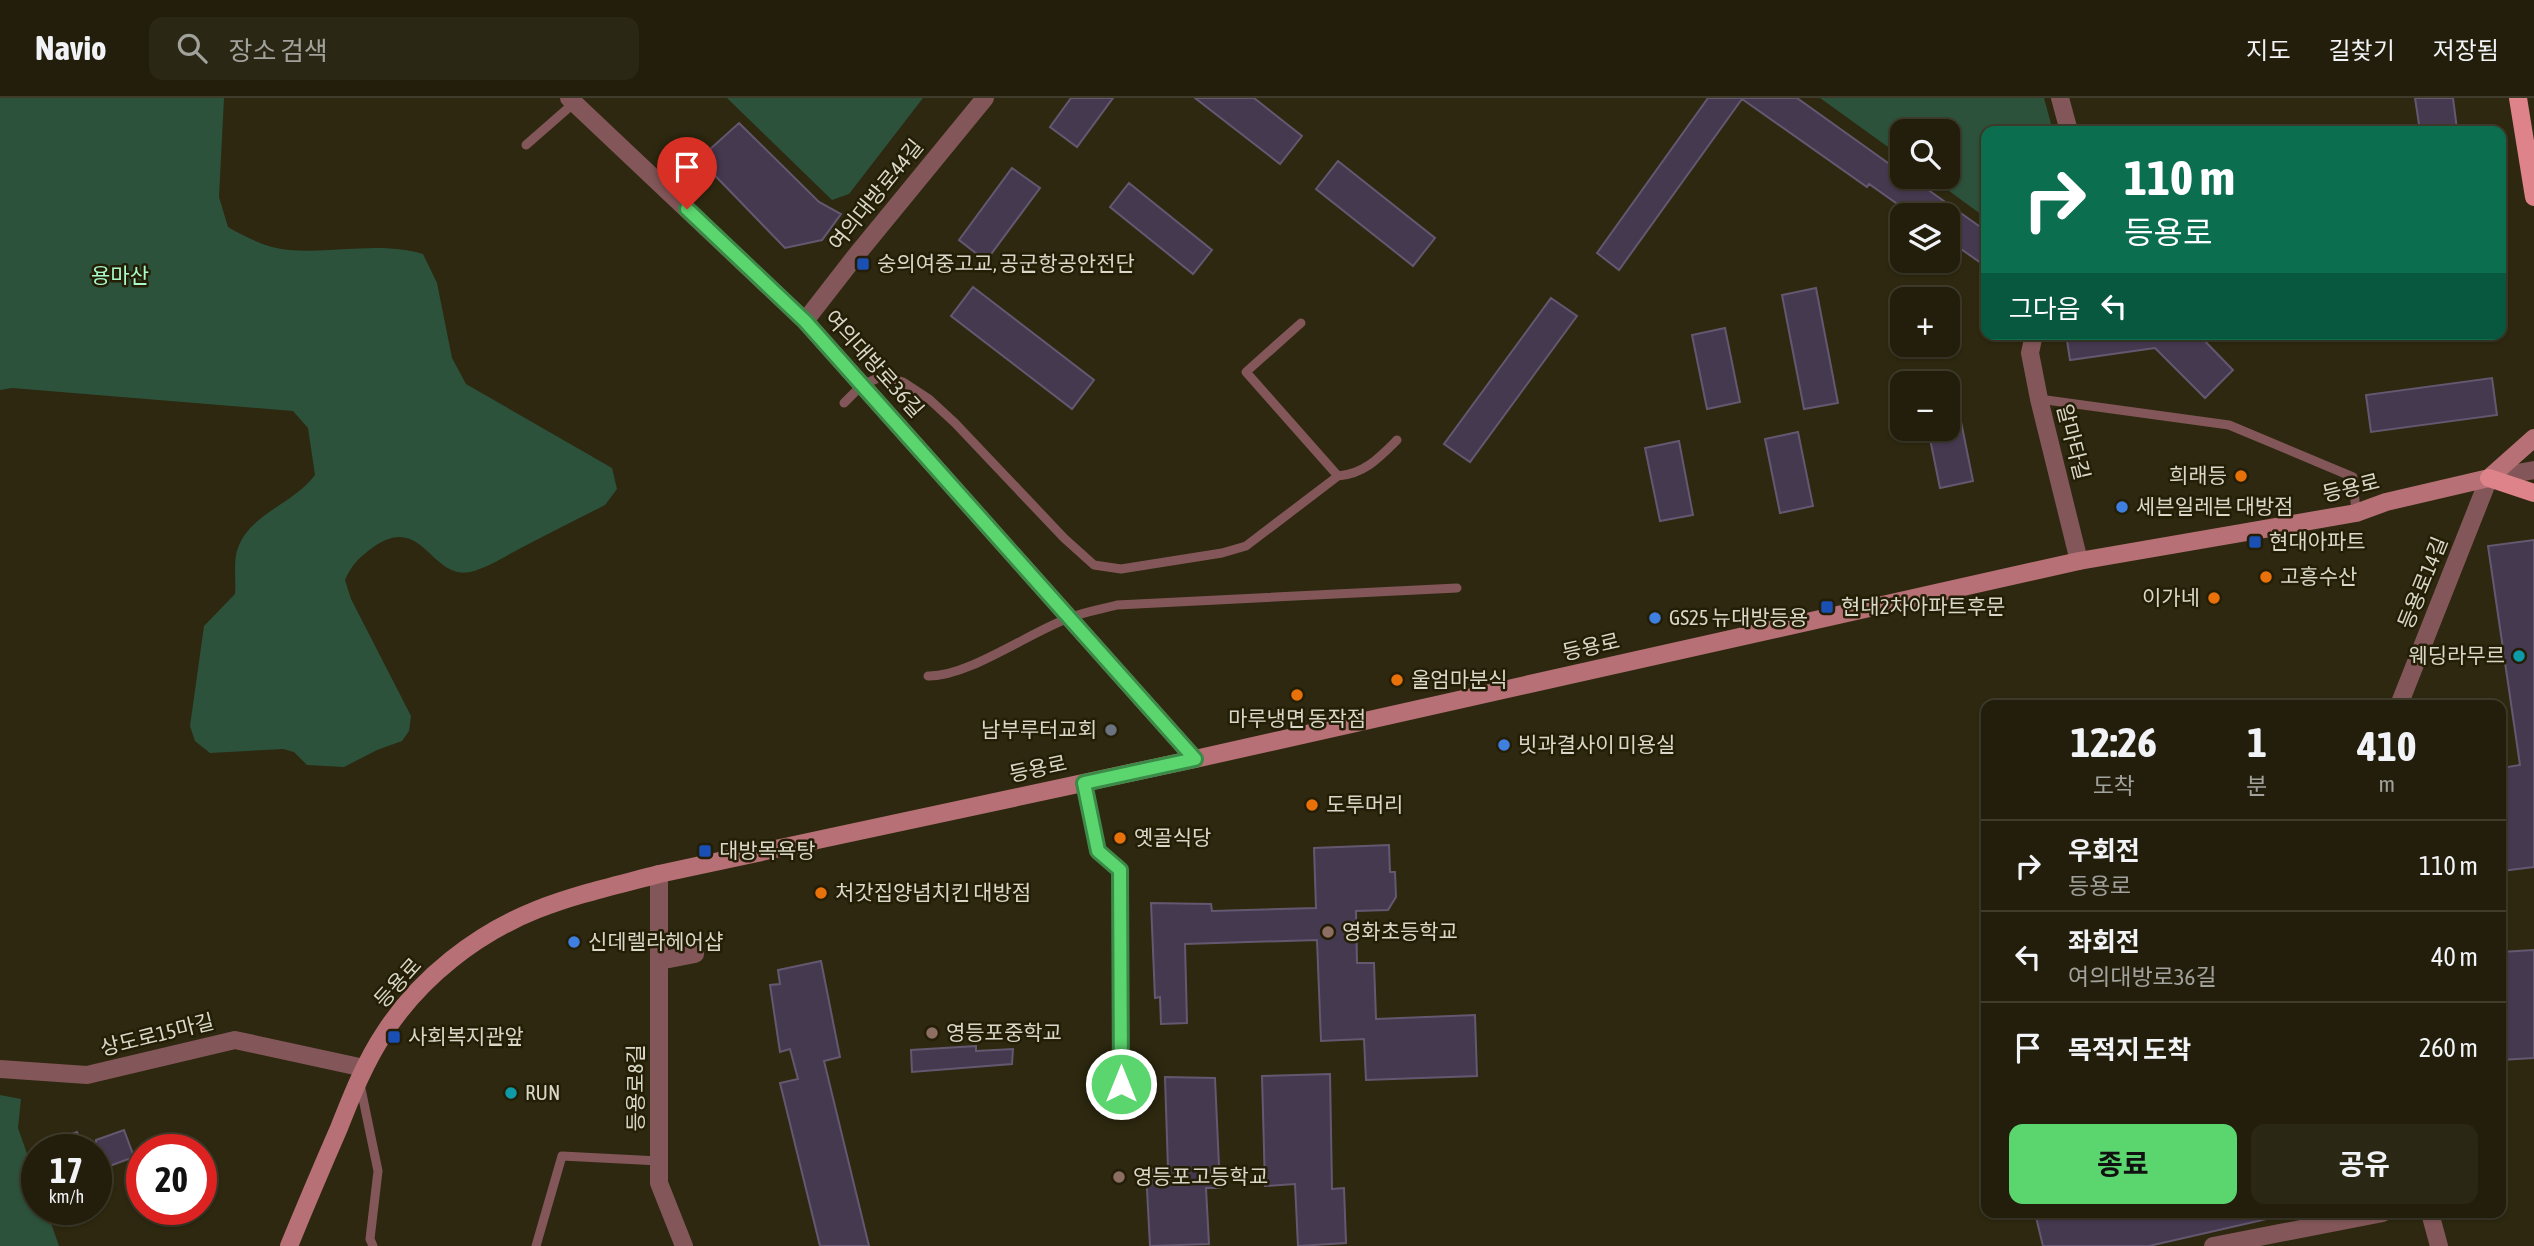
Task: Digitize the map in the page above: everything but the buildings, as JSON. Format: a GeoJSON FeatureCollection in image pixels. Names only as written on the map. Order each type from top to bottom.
{"type":"FeatureCollection","features":[{"type":"Feature","properties":{"kind":"main road"},"geometry":{"type":"LineString","coordinates":[[2518,98],[2530,152],[2534,197]]}},
{"type":"Feature","properties":{"kind":"main road"},"geometry":{"type":"LineString","coordinates":[[2489,478],[2534,493]]}},
{"type":"Feature","properties":{"kind":"street","name":"여의대방로44길"},"geometry":{"type":"LineString","coordinates":[[805,321],[985,98]]}},
{"type":"Feature","properties":{"kind":"street"},"geometry":{"type":"LineString","coordinates":[[2060,98],[2068,126]]}},
{"type":"Feature","properties":{"kind":"street","name":"여의대방로36길"},"geometry":{"type":"LineString","coordinates":[[572,100],[805,321],[1195,759]]}},
{"type":"Feature","properties":{"kind":"street","name":"알마타길"},"geometry":{"type":"LineString","coordinates":[[2033,340],[2031,353],[2039,399],[2079,561]]}},
{"type":"Feature","properties":{"kind":"street"},"geometry":{"type":"LineString","coordinates":[[2489,478],[2534,438]]}},
{"type":"Feature","properties":{"kind":"street","name":"등용로"},"geometry":{"type":"LineString","coordinates":[[289,1246],[362,1073],[386,1030],[409,1000],[439,970],[469,946],[534,910],[570,897],[659,874],[1195,759],[2079,561],[2356,513],[2386,502],[2534,470]]}},
{"type":"Feature","properties":{"kind":"street","name":"등용로14길"},"geometry":{"type":"LineString","coordinates":[[2401,700],[2489,478]]}},
{"type":"Feature","properties":{"kind":"street"},"geometry":{"type":"LineString","coordinates":[[659,874],[659,961],[695,954]]}},
{"type":"Feature","properties":{"kind":"street","name":"등용로8길"},"geometry":{"type":"LineString","coordinates":[[659,961],[659,1183],[684,1246]]}},
{"type":"Feature","properties":{"kind":"street","name":"상도로15마길"},"geometry":{"type":"LineString","coordinates":[[0,1069],[87,1076],[235,1040],[362,1073]]}},
{"type":"Feature","properties":{"kind":"street"},"geometry":{"type":"LineString","coordinates":[[2213,1246],[2357,1218]]}},
{"type":"Feature","properties":{"kind":"street"},"geometry":{"type":"LineString","coordinates":[[2431,1218],[2439,1246]]}},
{"type":"Feature","properties":{"kind":"lane"},"geometry":{"type":"LineString","coordinates":[[526,145],[572,100]]}},
{"type":"Feature","properties":{"kind":"lane"},"geometry":{"type":"LineString","coordinates":[[1301,323],[1246,372],[1338,476]]}},
{"type":"Feature","properties":{"kind":"lane"},"geometry":{"type":"LineString","coordinates":[[844,403],[862,385],[883,376],[902,382],[929,399],[1064,538],[1094,565],[1121,569],[1222,553],[1246,546],[1338,476],[1353,475],[1376,461],[1397,440]]}},
{"type":"Feature","properties":{"kind":"lane"},"geometry":{"type":"LineString","coordinates":[[2039,399],[2229,425],[2353,477],[2356,513]]}},
{"type":"Feature","properties":{"kind":"lane"},"geometry":{"type":"LineString","coordinates":[[928,676],[944,676],[1069,618],[1117,605],[1457,588]]}},
{"type":"Feature","properties":{"kind":"lane"},"geometry":{"type":"LineString","coordinates":[[1084,783],[1098,851],[1120,870],[1121,1084]]}},
{"type":"Feature","properties":{"kind":"lane"},"geometry":{"type":"LineString","coordinates":[[362,1073],[377,1171],[370,1239],[373,1246]]}},
{"type":"Feature","properties":{"kind":"lane"},"geometry":{"type":"LineString","coordinates":[[536,1246],[562,1156],[659,1161]]}},
{"type":"Feature","properties":{"kind":"green space","name":"용마산"},"geometry":{"type":"Polygon","coordinates":[[[0,98],[224,98],[219,197],[228,227],[257,242],[281,249],[306,251],[389,248],[423,254],[437,283],[452,358],[466,384],[612,468],[617,489],[605,505],[483,568],[456,572],[415,541],[403,537],[389,539],[372,548],[353,565],[345,580],[351,599],[411,716],[409,731],[402,741],[344,767],[307,765],[294,752],[283,749],[210,753],[195,741],[190,726],[204,626],[235,594],[236,555],[248,530],[305,486],[315,475],[308,428],[293,411],[12,388],[0,390],[0,98]]]}},
{"type":"Feature","properties":{"kind":"green space"},"geometry":{"type":"Polygon","coordinates":[[[727,98],[923,98],[849,194],[832,200],[727,98]]]}},
{"type":"Feature","properties":{"kind":"green space"},"geometry":{"type":"Polygon","coordinates":[[[1820,98],[2044,98],[2052,126],[1981,126],[1981,214],[1946,189],[1960,189],[1960,119],[1890,119],[1890,148],[1820,98]]]}},
{"type":"Feature","properties":{"kind":"green space"},"geometry":{"type":"Polygon","coordinates":[[[0,1095],[21,1099],[18,1128],[21,1137],[21,1225],[52,1225],[59,1246],[0,1246],[0,1095]]]}},
{"type":"Feature","properties":{"kind":"place","name":"숭의여중고교, 공군항공안전단"},"geometry":{"type":"Point","coordinates":[863,264]}},
{"type":"Feature","properties":{"kind":"place","name":"희래등"},"geometry":{"type":"Point","coordinates":[2241,476]}},
{"type":"Feature","properties":{"kind":"place","name":"세븐일레븐 대방점"},"geometry":{"type":"Point","coordinates":[2122,507]}},
{"type":"Feature","properties":{"kind":"place","name":"현대아파트"},"geometry":{"type":"Point","coordinates":[2255,542]}},
{"type":"Feature","properties":{"kind":"place","name":"고흥수산"},"geometry":{"type":"Point","coordinates":[2266,577]}},
{"type":"Feature","properties":{"kind":"place","name":"이가네"},"geometry":{"type":"Point","coordinates":[2214,598]}},
{"type":"Feature","properties":{"kind":"place","name":"현대2차아파트후문"},"geometry":{"type":"Point","coordinates":[1827,607]}},
{"type":"Feature","properties":{"kind":"place","name":"GS25 뉴대방등용"},"geometry":{"type":"Point","coordinates":[1655,618]}},
{"type":"Feature","properties":{"kind":"place","name":"웨딩라무르"},"geometry":{"type":"Point","coordinates":[2519,656]}},
{"type":"Feature","properties":{"kind":"place","name":"울엄마분식"},"geometry":{"type":"Point","coordinates":[1397,680]}},
{"type":"Feature","properties":{"kind":"place","name":"마루냉면 동작점"},"geometry":{"type":"Point","coordinates":[1297,695]}},
{"type":"Feature","properties":{"kind":"place","name":"남부루터교회"},"geometry":{"type":"Point","coordinates":[1111,730]}},
{"type":"Feature","properties":{"kind":"place","name":"빗과결사이 미용실"},"geometry":{"type":"Point","coordinates":[1504,745]}},
{"type":"Feature","properties":{"kind":"place","name":"도투머리"},"geometry":{"type":"Point","coordinates":[1312,805]}},
{"type":"Feature","properties":{"kind":"place","name":"옛골식당"},"geometry":{"type":"Point","coordinates":[1120,838]}},
{"type":"Feature","properties":{"kind":"place","name":"대방목욕탕"},"geometry":{"type":"Point","coordinates":[705,851]}},
{"type":"Feature","properties":{"kind":"place","name":"처갓집양념치킨 대방점"},"geometry":{"type":"Point","coordinates":[821,893]}},
{"type":"Feature","properties":{"kind":"place","name":"영화초등학교"},"geometry":{"type":"Point","coordinates":[1328,932]}},
{"type":"Feature","properties":{"kind":"place","name":"신데렐라헤어샵"},"geometry":{"type":"Point","coordinates":[574,942]}},
{"type":"Feature","properties":{"kind":"place","name":"영등포중학교"},"geometry":{"type":"Point","coordinates":[932,1033]}},
{"type":"Feature","properties":{"kind":"place","name":"사회복지관앞"},"geometry":{"type":"Point","coordinates":[394,1037]}},
{"type":"Feature","properties":{"kind":"place","name":"RUN"},"geometry":{"type":"Point","coordinates":[511,1093]}},
{"type":"Feature","properties":{"kind":"place","name":"영등포고등학교"},"geometry":{"type":"Point","coordinates":[1119,1177]}},
{"type":"Feature","properties":{"kind":"route"},"geometry":{"type":"LineString","coordinates":[[687,209],[805,321],[1195,759],[1084,783],[1098,851],[1120,870],[1121,1084]]}}]}
